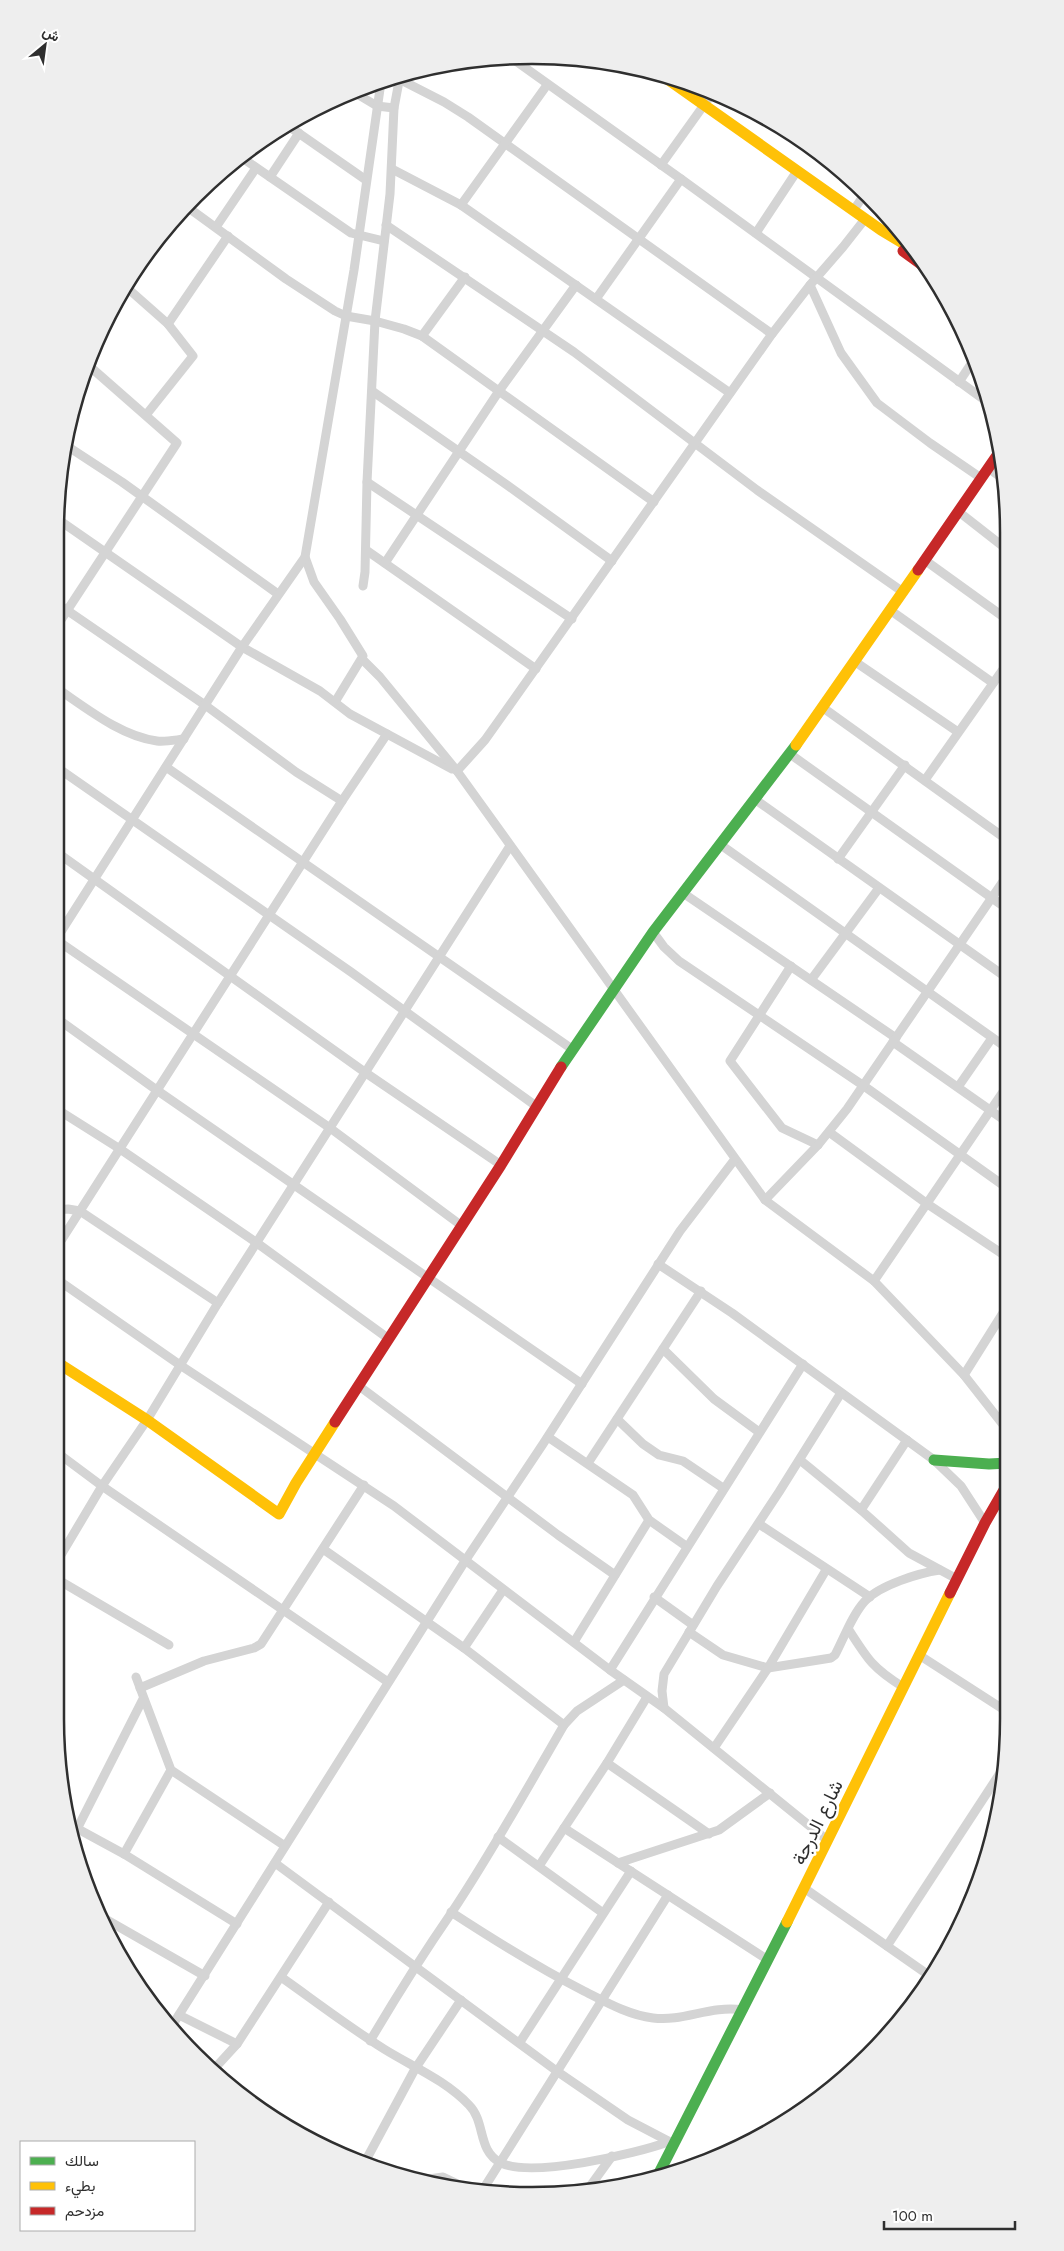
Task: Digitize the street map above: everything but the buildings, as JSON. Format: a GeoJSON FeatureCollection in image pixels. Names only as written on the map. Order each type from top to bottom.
{"type":"FeatureCollection","features":[{"type":"Feature","properties":{"kind":"street"},"geometry":{"type":"LineString","coordinates":[[520,64],[661,164],[980,397]]}},
{"type":"Feature","properties":{"kind":"street"},"geometry":{"type":"LineString","coordinates":[[407,81],[444,102],[772,334]]}},
{"type":"Feature","properties":{"kind":"street"},"geometry":{"type":"LineString","coordinates":[[363,586],[375,321],[392,169],[394,108],[399,84]]}},
{"type":"Feature","properties":{"kind":"street"},"geometry":{"type":"LineString","coordinates":[[461,205],[547,85]]}},
{"type":"Feature","properties":{"kind":"street"},"geometry":{"type":"LineString","coordinates":[[680,88],[853,211],[895,237]]}},
{"type":"Feature","properties":{"kind":"street"},"geometry":{"type":"LineString","coordinates":[[64,925],[242,647],[305,558],[359,236],[380,89]]}},
{"type":"Feature","properties":{"kind":"street"},"geometry":{"type":"LineString","coordinates":[[361,96],[377,106],[394,108]]}},
{"type":"Feature","properties":{"kind":"street"},"geometry":{"type":"LineString","coordinates":[[661,164],[710,98]]}},
{"type":"Feature","properties":{"kind":"street"},"geometry":{"type":"LineString","coordinates":[[293,129],[366,180]]}},
{"type":"Feature","properties":{"kind":"street"},"geometry":{"type":"LineString","coordinates":[[270,177],[299,133]]}},
{"type":"Feature","properties":{"kind":"street"},"geometry":{"type":"LineString","coordinates":[[246,161],[326,216],[359,236],[384,241]]}},
{"type":"Feature","properties":{"kind":"street"},"geometry":{"type":"LineString","coordinates":[[216,227],[256,168]]}},
{"type":"Feature","properties":{"kind":"street"},"geometry":{"type":"LineString","coordinates":[[392,169],[461,205],[730,394]]}},
{"type":"Feature","properties":{"kind":"street"},"geometry":{"type":"LineString","coordinates":[[756,233],[797,171]]}},
{"type":"Feature","properties":{"kind":"street"},"geometry":{"type":"LineString","coordinates":[[596,299],[681,179]]}},
{"type":"Feature","properties":{"kind":"street"},"geometry":{"type":"LineString","coordinates":[[853,211],[861,199]]}},
{"type":"Feature","properties":{"kind":"street"},"geometry":{"type":"LineString","coordinates":[[192,210],[325,306],[346,316],[375,321],[422,336],[654,502]]}},
{"type":"Feature","properties":{"kind":"street"},"geometry":{"type":"LineString","coordinates":[[457,771],[485,740],[772,334],[865,219]]}},
{"type":"Feature","properties":{"kind":"street"},"geometry":{"type":"LineString","coordinates":[[386,225],[542,330],[695,444],[903,592]]}},
{"type":"Feature","properties":{"kind":"street"},"geometry":{"type":"LineString","coordinates":[[881,230],[892,242],[908,254]]}},
{"type":"Feature","properties":{"kind":"street"},"geometry":{"type":"LineString","coordinates":[[168,324],[228,236]]}},
{"type":"Feature","properties":{"kind":"street"},"geometry":{"type":"LineString","coordinates":[[422,336],[465,277]]}},
{"type":"Feature","properties":{"kind":"street"},"geometry":{"type":"LineString","coordinates":[[385,563],[499,391],[576,285]]}},
{"type":"Feature","properties":{"kind":"street"},"geometry":{"type":"LineString","coordinates":[[810,285],[842,353],[877,403],[981,478]]}},
{"type":"Feature","properties":{"kind":"street"},"geometry":{"type":"LineString","coordinates":[[131,290],[168,324],[193,356],[146,415]]}},
{"type":"Feature","properties":{"kind":"street"},"geometry":{"type":"LineString","coordinates":[[959,382],[970,366]]}},
{"type":"Feature","properties":{"kind":"street"},"geometry":{"type":"LineString","coordinates":[[64,613],[176,443],[93,369]]}},
{"type":"Feature","properties":{"kind":"street"},"geometry":{"type":"LineString","coordinates":[[372,391],[612,561]]}},
{"type":"Feature","properties":{"kind":"street"},"geometry":{"type":"LineString","coordinates":[[72,449],[142,496],[278,594]]}},
{"type":"Feature","properties":{"kind":"street"},"geometry":{"type":"LineString","coordinates":[[64,1367],[147,1420],[278,1514],[501,1165],[536,1106],[613,988],[653,932],[790,754],[926,561],[994,460]]}},
{"type":"Feature","properties":{"kind":"street"},"geometry":{"type":"LineString","coordinates":[[988,468],[996,474]]}},
{"type":"Feature","properties":{"kind":"street"},"geometry":{"type":"LineString","coordinates":[[367,482],[572,619]]}},
{"type":"Feature","properties":{"kind":"street"},"geometry":{"type":"LineString","coordinates":[[959,512],[1000,544]]}},
{"type":"Feature","properties":{"kind":"street"},"geometry":{"type":"LineString","coordinates":[[64,524],[242,647],[320,691],[350,714],[457,771]]}},
{"type":"Feature","properties":{"kind":"street"},"geometry":{"type":"LineString","coordinates":[[366,550],[536,669]]}},
{"type":"Feature","properties":{"kind":"street"},"geometry":{"type":"LineString","coordinates":[[305,558],[314,582],[362,653],[362,658],[335,702]]}},
{"type":"Feature","properties":{"kind":"street"},"geometry":{"type":"LineString","coordinates":[[926,561],[1000,614]]}},
{"type":"Feature","properties":{"kind":"street"},"geometry":{"type":"LineString","coordinates":[[66,610],[205,705],[296,772],[342,800]]}},
{"type":"Feature","properties":{"kind":"street"},"geometry":{"type":"LineString","coordinates":[[890,610],[993,683]]}},
{"type":"Feature","properties":{"kind":"street"},"geometry":{"type":"LineString","coordinates":[[362,658],[380,677],[457,771],[765,1200],[874,1281],[964,1375],[1000,1421]]}},
{"type":"Feature","properties":{"kind":"street"},"geometry":{"type":"LineString","coordinates":[[854,661],[958,732]]}},
{"type":"Feature","properties":{"kind":"street"},"geometry":{"type":"LineString","coordinates":[[925,780],[1000,673]]}},
{"type":"Feature","properties":{"kind":"street"},"geometry":{"type":"LineString","coordinates":[[64,693],[122,729],[142,738],[159,742],[184,740]]}},
{"type":"Feature","properties":{"kind":"street"},"geometry":{"type":"LineString","coordinates":[[822,707],[1000,835]]}},
{"type":"Feature","properties":{"kind":"street"},"geometry":{"type":"LineString","coordinates":[[64,1236],[342,800],[387,734]]}},
{"type":"Feature","properties":{"kind":"street"},"geometry":{"type":"LineString","coordinates":[[790,754],[872,810],[1000,904]]}},
{"type":"Feature","properties":{"kind":"street"},"geometry":{"type":"LineString","coordinates":[[838,859],[904,765]]}},
{"type":"Feature","properties":{"kind":"street"},"geometry":{"type":"LineString","coordinates":[[166,767],[572,1050]]}},
{"type":"Feature","properties":{"kind":"street"},"geometry":{"type":"LineString","coordinates":[[64,772],[351,972],[536,1106]]}},
{"type":"Feature","properties":{"kind":"street"},"geometry":{"type":"LineString","coordinates":[[756,800],[1000,974]]}},
{"type":"Feature","properties":{"kind":"street"},"geometry":{"type":"LineString","coordinates":[[721,845],[1000,1043]]}},
{"type":"Feature","properties":{"kind":"street"},"geometry":{"type":"LineString","coordinates":[[64,1550],[102,1486],[147,1420],[218,1303],[510,846]]}},
{"type":"Feature","properties":{"kind":"street"},"geometry":{"type":"LineString","coordinates":[[64,858],[366,1073],[501,1165]]}},
{"type":"Feature","properties":{"kind":"street"},"geometry":{"type":"LineString","coordinates":[[765,1200],[818,1145],[864,1086],[1000,886]]}},
{"type":"Feature","properties":{"kind":"street"},"geometry":{"type":"LineString","coordinates":[[811,980],[879,888]]}},
{"type":"Feature","properties":{"kind":"street"},"geometry":{"type":"LineString","coordinates":[[683,893],[811,980],[1000,1117]]}},
{"type":"Feature","properties":{"kind":"street"},"geometry":{"type":"LineString","coordinates":[[653,932],[664,947],[679,961],[760,1014],[1000,1183]]}},
{"type":"Feature","properties":{"kind":"street"},"geometry":{"type":"LineString","coordinates":[[64,945],[330,1128],[462,1226]]}},
{"type":"Feature","properties":{"kind":"street"},"geometry":{"type":"LineString","coordinates":[[790,966],[731,1058],[732,1065],[782,1128],[818,1145]]}},
{"type":"Feature","properties":{"kind":"street"},"geometry":{"type":"LineString","coordinates":[[64,1023],[158,1091],[582,1384]]}},
{"type":"Feature","properties":{"kind":"street"},"geometry":{"type":"LineString","coordinates":[[958,1087],[992,1038]]}},
{"type":"Feature","properties":{"kind":"street"},"geometry":{"type":"LineString","coordinates":[[874,1281],[1000,1096]]}},
{"type":"Feature","properties":{"kind":"street"},"geometry":{"type":"LineString","coordinates":[[64,1114],[120,1149],[257,1243],[389,1339]]}},
{"type":"Feature","properties":{"kind":"street"},"geometry":{"type":"LineString","coordinates":[[829,1132],[926,1203],[1000,1252]]}},
{"type":"Feature","properties":{"kind":"street"},"geometry":{"type":"LineString","coordinates":[[175,2021],[206,1976],[426,1621],[582,1384],[658,1264],[707,1193],[735,1158]]}},
{"type":"Feature","properties":{"kind":"street"},"geometry":{"type":"LineString","coordinates":[[64,1210],[80,1211],[218,1303]]}},
{"type":"Feature","properties":{"kind":"street"},"geometry":{"type":"LineString","coordinates":[[658,1264],[701,1291],[934,1460],[961,1486],[985,1523]]}},
{"type":"Feature","properties":{"kind":"street"},"geometry":{"type":"LineString","coordinates":[[64,1284],[180,1365],[364,1485],[610,1670],[664,1708],[827,1840]]}},
{"type":"Feature","properties":{"kind":"street"},"geometry":{"type":"LineString","coordinates":[[588,1463],[701,1291]]}},
{"type":"Feature","properties":{"kind":"street"},"geometry":{"type":"LineString","coordinates":[[964,1375],[1000,1318]]}},
{"type":"Feature","properties":{"kind":"street"},"geometry":{"type":"LineString","coordinates":[[663,1349],[714,1399],[759,1432]]}},
{"type":"Feature","properties":{"kind":"street"},"geometry":{"type":"LineString","coordinates":[[610,1670],[686,1546],[803,1364]]}},
{"type":"Feature","properties":{"kind":"street"},"geometry":{"type":"LineString","coordinates":[[359,1386],[558,1536],[615,1575]]}},
{"type":"Feature","properties":{"kind":"street"},"geometry":{"type":"LineString","coordinates":[[664,1708],[662,1691],[664,1674],[691,1628],[841,1393]]}},
{"type":"Feature","properties":{"kind":"street"},"geometry":{"type":"LineString","coordinates":[[617,1419],[643,1444],[660,1455],[683,1461],[723,1488]]}},
{"type":"Feature","properties":{"kind":"street"},"geometry":{"type":"LineString","coordinates":[[548,1436],[633,1495],[649,1520],[686,1546]]}},
{"type":"Feature","properties":{"kind":"street"},"geometry":{"type":"LineString","coordinates":[[861,1510],[907,1440]]}},
{"type":"Feature","properties":{"kind":"street"},"geometry":{"type":"LineString","coordinates":[[64,1458],[102,1486],[388,1682]]}},
{"type":"Feature","properties":{"kind":"street"},"geometry":{"type":"LineString","coordinates":[[800,1460],[861,1510],[909,1553],[957,1579]]}},
{"type":"Feature","properties":{"kind":"street"},"geometry":{"type":"LineString","coordinates":[[934,1460],[1000,1463]]}},
{"type":"Feature","properties":{"kind":"street"},"geometry":{"type":"LineString","coordinates":[[140,1688],[204,1661],[254,1648],[265,1639],[364,1485]]}},
{"type":"Feature","properties":{"kind":"street","name":"شارع الدرجة"},"geometry":{"type":"LineString","coordinates":[[660,2169],[671,2143],[743,2010],[985,1523],[1000,1497]]}},
{"type":"Feature","properties":{"kind":"street"},"geometry":{"type":"LineString","coordinates":[[574,1642],[649,1520]]}},
{"type":"Feature","properties":{"kind":"street"},"geometry":{"type":"LineString","coordinates":[[759,1524],[826,1570],[870,1597]]}},
{"type":"Feature","properties":{"kind":"street"},"geometry":{"type":"LineString","coordinates":[[323,1549],[464,1648],[564,1725]]}},
{"type":"Feature","properties":{"kind":"street"},"geometry":{"type":"LineString","coordinates":[[714,1748],[768,1668],[826,1570]]}},
{"type":"Feature","properties":{"kind":"street"},"geometry":{"type":"LineString","coordinates":[[654,1597],[723,1655],[768,1668],[834,1657],[860,1608],[870,1597],[910,1576],[940,1570]]}},
{"type":"Feature","properties":{"kind":"street"},"geometry":{"type":"LineString","coordinates":[[64,1583],[168,1645]]}},
{"type":"Feature","properties":{"kind":"street"},"geometry":{"type":"LineString","coordinates":[[464,1648],[503,1590]]}},
{"type":"Feature","properties":{"kind":"street"},"geometry":{"type":"LineString","coordinates":[[849,1630],[868,1661],[878,1671],[903,1687]]}},
{"type":"Feature","properties":{"kind":"street"},"geometry":{"type":"LineString","coordinates":[[919,1655],[1000,1707]]}},
{"type":"Feature","properties":{"kind":"street"},"geometry":{"type":"LineString","coordinates":[[136,1678],[171,1770],[285,1846]]}},
{"type":"Feature","properties":{"kind":"street"},"geometry":{"type":"LineString","coordinates":[[370,2040],[498,1837],[564,1725],[577,1710],[624,1680]]}},
{"type":"Feature","properties":{"kind":"street"},"geometry":{"type":"LineString","coordinates":[[538,1866],[607,1763],[647,1697]]}},
{"type":"Feature","properties":{"kind":"street"},"geometry":{"type":"LineString","coordinates":[[77,1829],[143,1699]]}},
{"type":"Feature","properties":{"kind":"street"},"geometry":{"type":"LineString","coordinates":[[607,1763],[709,1834]]}},
{"type":"Feature","properties":{"kind":"street"},"geometry":{"type":"LineString","coordinates":[[124,1854],[171,1770]]}},
{"type":"Feature","properties":{"kind":"street"},"geometry":{"type":"LineString","coordinates":[[887,1946],[996,1779]]}},
{"type":"Feature","properties":{"kind":"street"},"geometry":{"type":"LineString","coordinates":[[618,1862],[709,1834],[728,1825],[770,1793]]}},
{"type":"Feature","properties":{"kind":"street"},"geometry":{"type":"LineString","coordinates":[[564,1828],[768,1960]]}},
{"type":"Feature","properties":{"kind":"street"},"geometry":{"type":"LineString","coordinates":[[78,1833],[124,1854],[237,1924]]}},
{"type":"Feature","properties":{"kind":"street"},"geometry":{"type":"LineString","coordinates":[[498,1837],[603,1913]]}},
{"type":"Feature","properties":{"kind":"street"},"geometry":{"type":"LineString","coordinates":[[275,1863],[520,2042],[558,2072],[628,2120],[671,2143]]}},
{"type":"Feature","properties":{"kind":"street"},"geometry":{"type":"LineString","coordinates":[[520,2042],[631,1871]]}},
{"type":"Feature","properties":{"kind":"street"},"geometry":{"type":"LineString","coordinates":[[804,1888],[925,1973]]}},
{"type":"Feature","properties":{"kind":"street"},"geometry":{"type":"LineString","coordinates":[[486,2185],[668,1895]]}},
{"type":"Feature","properties":{"kind":"street"},"geometry":{"type":"LineString","coordinates":[[217,2066],[237,2044],[329,1902]]}},
{"type":"Feature","properties":{"kind":"street"},"geometry":{"type":"LineString","coordinates":[[451,1912],[560,1979],[631,2013],[659,2019],[674,2018],[720,2008],[743,2010]]}},
{"type":"Feature","properties":{"kind":"street"},"geometry":{"type":"LineString","coordinates":[[112,1925],[206,1976]]}},
{"type":"Feature","properties":{"kind":"street"},"geometry":{"type":"LineString","coordinates":[[281,1977],[370,2040],[415,2069],[428,2073],[473,2108],[486,2149],[501,2163],[524,2168],[581,2162],[671,2143]]}},
{"type":"Feature","properties":{"kind":"street"},"geometry":{"type":"LineString","coordinates":[[368,2157],[415,2069],[461,2000]]}},
{"type":"Feature","properties":{"kind":"street"},"geometry":{"type":"LineString","coordinates":[[179,2015],[237,2044]]}},
{"type":"Feature","properties":{"kind":"street"},"geometry":{"type":"LineString","coordinates":[[592,2183],[612,2156]]}},
{"type":"Feature","properties":{"kind":"traffic: fast"},"geometry":{"type":"LineString","coordinates":[[561,1067],[653,932],[796,745]]}},
{"type":"Feature","properties":{"kind":"traffic: fast"},"geometry":{"type":"LineString","coordinates":[[934,1460],[1000,1463]]}},
{"type":"Feature","properties":{"kind":"traffic: fast"},"geometry":{"type":"LineString","coordinates":[[661,2168],[787,1922]]}},
{"type":"Feature","properties":{"kind":"traffic: slow"},"geometry":{"type":"LineString","coordinates":[[680,88],[897,240]]}},
{"type":"Feature","properties":{"kind":"traffic: slow"},"geometry":{"type":"LineString","coordinates":[[796,745],[918,570]]}},
{"type":"Feature","properties":{"kind":"traffic: slow"},"geometry":{"type":"LineString","coordinates":[[64,1367],[147,1420],[279,1514],[296,1483],[335,1422]]}},
{"type":"Feature","properties":{"kind":"traffic: slow"},"geometry":{"type":"LineString","coordinates":[[787,1922],[950,1593]]}},
{"type":"Feature","properties":{"kind":"traffic: jam"},"geometry":{"type":"LineString","coordinates":[[903,251],[909,255]]}},
{"type":"Feature","properties":{"kind":"traffic: jam"},"geometry":{"type":"LineString","coordinates":[[918,570],[994,460]]}},
{"type":"Feature","properties":{"kind":"traffic: jam"},"geometry":{"type":"LineString","coordinates":[[335,1422],[501,1165],[561,1067]]}},
{"type":"Feature","properties":{"kind":"traffic: jam"},"geometry":{"type":"LineString","coordinates":[[950,1593],[1000,1497]]}}]}
